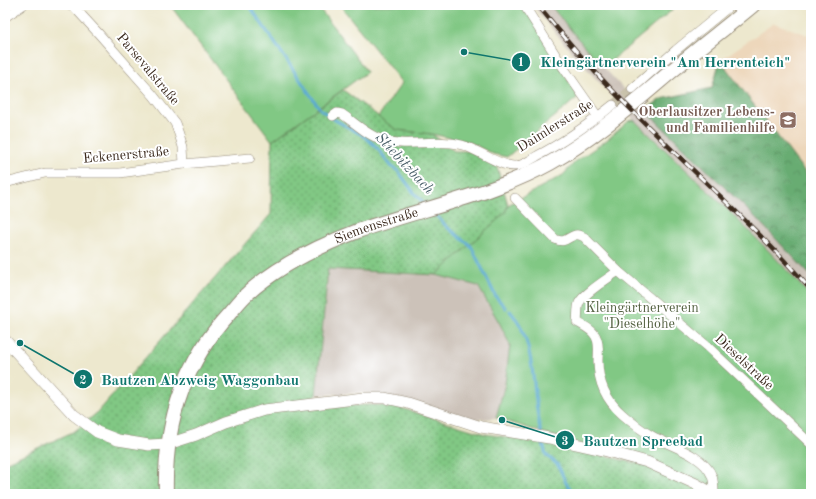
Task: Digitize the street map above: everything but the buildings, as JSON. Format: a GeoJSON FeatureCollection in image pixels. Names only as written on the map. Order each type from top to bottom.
{"type":"FeatureCollection","features":[{"type":"Feature","properties":{"kind":"main road","name":"Siemensstraße"},"geometry":{"type":"LineString","coordinates":[[166,494],[168,444],[174,412],[181,389],[189,370],[218,325],[247,293],[280,269],[310,252],[357,232],[520,178],[551,162],[578,146],[621,113],[753,5]]}},
{"type":"Feature","properties":{"kind":"street"},"geometry":{"type":"LineString","coordinates":[[5,17],[23,5]]}},
{"type":"Feature","properties":{"kind":"street","name":"Parsevalstraße"},"geometry":{"type":"LineString","coordinates":[[68,5],[75,8],[99,34],[153,95],[175,124],[180,134],[183,147],[184,164]]}},
{"type":"Feature","properties":{"kind":"street"},"geometry":{"type":"LineString","coordinates":[[524,5],[563,67],[598,117]]}},
{"type":"Feature","properties":{"kind":"street"},"geometry":{"type":"LineString","coordinates":[[632,89],[676,50],[731,5]]}},
{"type":"Feature","properties":{"kind":"street","name":"Daimlerstraße"},"geometry":{"type":"LineString","coordinates":[[333,116],[342,114],[369,133],[382,140],[405,143],[453,142],[468,146],[508,165],[515,166],[523,164],[546,151],[598,117],[613,105]]}},
{"type":"Feature","properties":{"kind":"street","name":"Eckenerstraße"},"geometry":{"type":"LineString","coordinates":[[5,183],[45,173],[120,173],[184,164],[250,158]]}},
{"type":"Feature","properties":{"kind":"street","name":"Dieselstraße"},"geometry":{"type":"LineString","coordinates":[[515,198],[555,239],[565,241],[574,234],[579,234],[584,237],[618,271],[707,346],[811,444]]}},
{"type":"Feature","properties":{"kind":"street"},"geometry":{"type":"LineString","coordinates":[[5,340],[74,415],[97,432],[118,440],[149,445],[168,444],[196,435],[226,422],[264,410],[373,397],[385,398],[408,402],[481,427],[547,438],[607,451],[647,462],[696,484],[714,494],[714,483],[712,475],[708,469],[682,450],[651,436],[632,422],[612,404],[603,390],[598,376],[599,348],[596,337],[589,328],[577,322],[578,307],[585,296],[618,271]]}},
{"type":"Feature","properties":{"kind":"shaded area"},"geometry":{"type":"Polygon","coordinates":[[[532,5],[550,5],[585,47],[621,86],[803,266],[811,276],[811,297],[791,274],[746,228],[634,120],[574,55],[532,5]]]}},
{"type":"Feature","properties":{"kind":"shaded area","name":"Oberlausitzer Lebens- und Familienhilfe"},"geometry":{"type":"Polygon","coordinates":[[[774,23],[811,36],[811,180],[720,60],[774,23]]]}},
{"type":"Feature","properties":{"kind":"shaded area"},"geometry":{"type":"Polygon","coordinates":[[[328,269],[436,275],[478,286],[500,324],[510,345],[505,384],[496,418],[472,420],[364,393],[316,395],[328,269]]]}},
{"type":"Feature","properties":{"kind":"green space"},"geometry":{"type":"Polygon","coordinates":[[[170,5],[317,5],[367,72],[272,141],[170,5]]]}},
{"type":"Feature","properties":{"kind":"green space"},"geometry":{"type":"Polygon","coordinates":[[[340,5],[522,5],[533,20],[578,97],[507,157],[493,154],[469,142],[432,134],[397,130],[378,117],[402,83],[340,5]]]}},
{"type":"Feature","properties":{"kind":"green space"},"geometry":{"type":"Polygon","coordinates":[[[550,5],[678,5],[604,67],[550,5]]]}},
{"type":"Feature","properties":{"kind":"green space"},"geometry":{"type":"Polygon","coordinates":[[[720,60],[811,180],[811,276],[756,218],[645,110],[661,99],[712,88],[720,60]]]}},
{"type":"Feature","properties":{"kind":"green space"},"geometry":{"type":"Polygon","coordinates":[[[343,90],[397,130],[432,134],[454,151],[468,151],[483,157],[497,167],[508,205],[505,213],[436,275],[328,269],[316,395],[311,409],[363,405],[394,406],[485,434],[555,444],[647,466],[707,494],[5,494],[5,463],[75,431],[98,412],[271,214],[272,141],[343,90]]]}},
{"type":"Feature","properties":{"kind":"green space","name":"Kleingärtnerverein \"Dieselhöhe\""},"geometry":{"type":"Polygon","coordinates":[[[634,120],[769,251],[811,297],[811,494],[720,494],[707,484],[496,418],[505,384],[510,345],[500,324],[478,286],[436,275],[505,213],[508,205],[563,175],[576,161],[607,140],[629,121],[634,120]]]}},
{"type":"Feature","properties":{"kind":"waterway","name":"Stiebitzbach"},"geometry":{"type":"LineString","coordinates":[[249,5],[320,109],[371,142],[392,167],[398,171],[415,194],[427,206]]}},
{"type":"Feature","properties":{"kind":"waterway","name":"Stiebitzbach"},"geometry":{"type":"LineString","coordinates":[[432,211],[447,227],[471,246],[496,297],[506,308]]}},
{"type":"Feature","properties":{"kind":"waterway","name":"Stiebitzbach"},"geometry":{"type":"LineString","coordinates":[[510,311],[521,327],[526,340],[532,366],[541,434]]}},
{"type":"Feature","properties":{"kind":"waterway","name":"Stiebitzbach"},"geometry":{"type":"LineString","coordinates":[[542,439],[546,455],[558,465],[566,483],[574,494]]}},
{"type":"Feature","properties":{"kind":"tunnel"},"geometry":{"type":"LineString","coordinates":[[613,105],[632,89]]}},
{"type":"Feature","properties":{"kind":"railway"},"geometry":{"type":"LineString","coordinates":[[538,5],[594,71],[614,92],[739,214],[811,290]]}},
{"type":"Feature","properties":{"kind":"place","name":"Kleingärtnerverein \"Am Herrenteich\""},"geometry":{"type":"Point","coordinates":[464,52]}},
{"type":"Feature","properties":{"kind":"place","name":"Oberlausitzer Lebens- und Familienhilfe"},"geometry":{"type":"Point","coordinates":[788,120]}},
{"type":"Feature","properties":{"kind":"place","name":"Bautzen Abzweig Waggonbau"},"geometry":{"type":"Point","coordinates":[20,343]}},
{"type":"Feature","properties":{"kind":"place","name":"Bautzen Spreebad"},"geometry":{"type":"Point","coordinates":[502,420]}}]}
